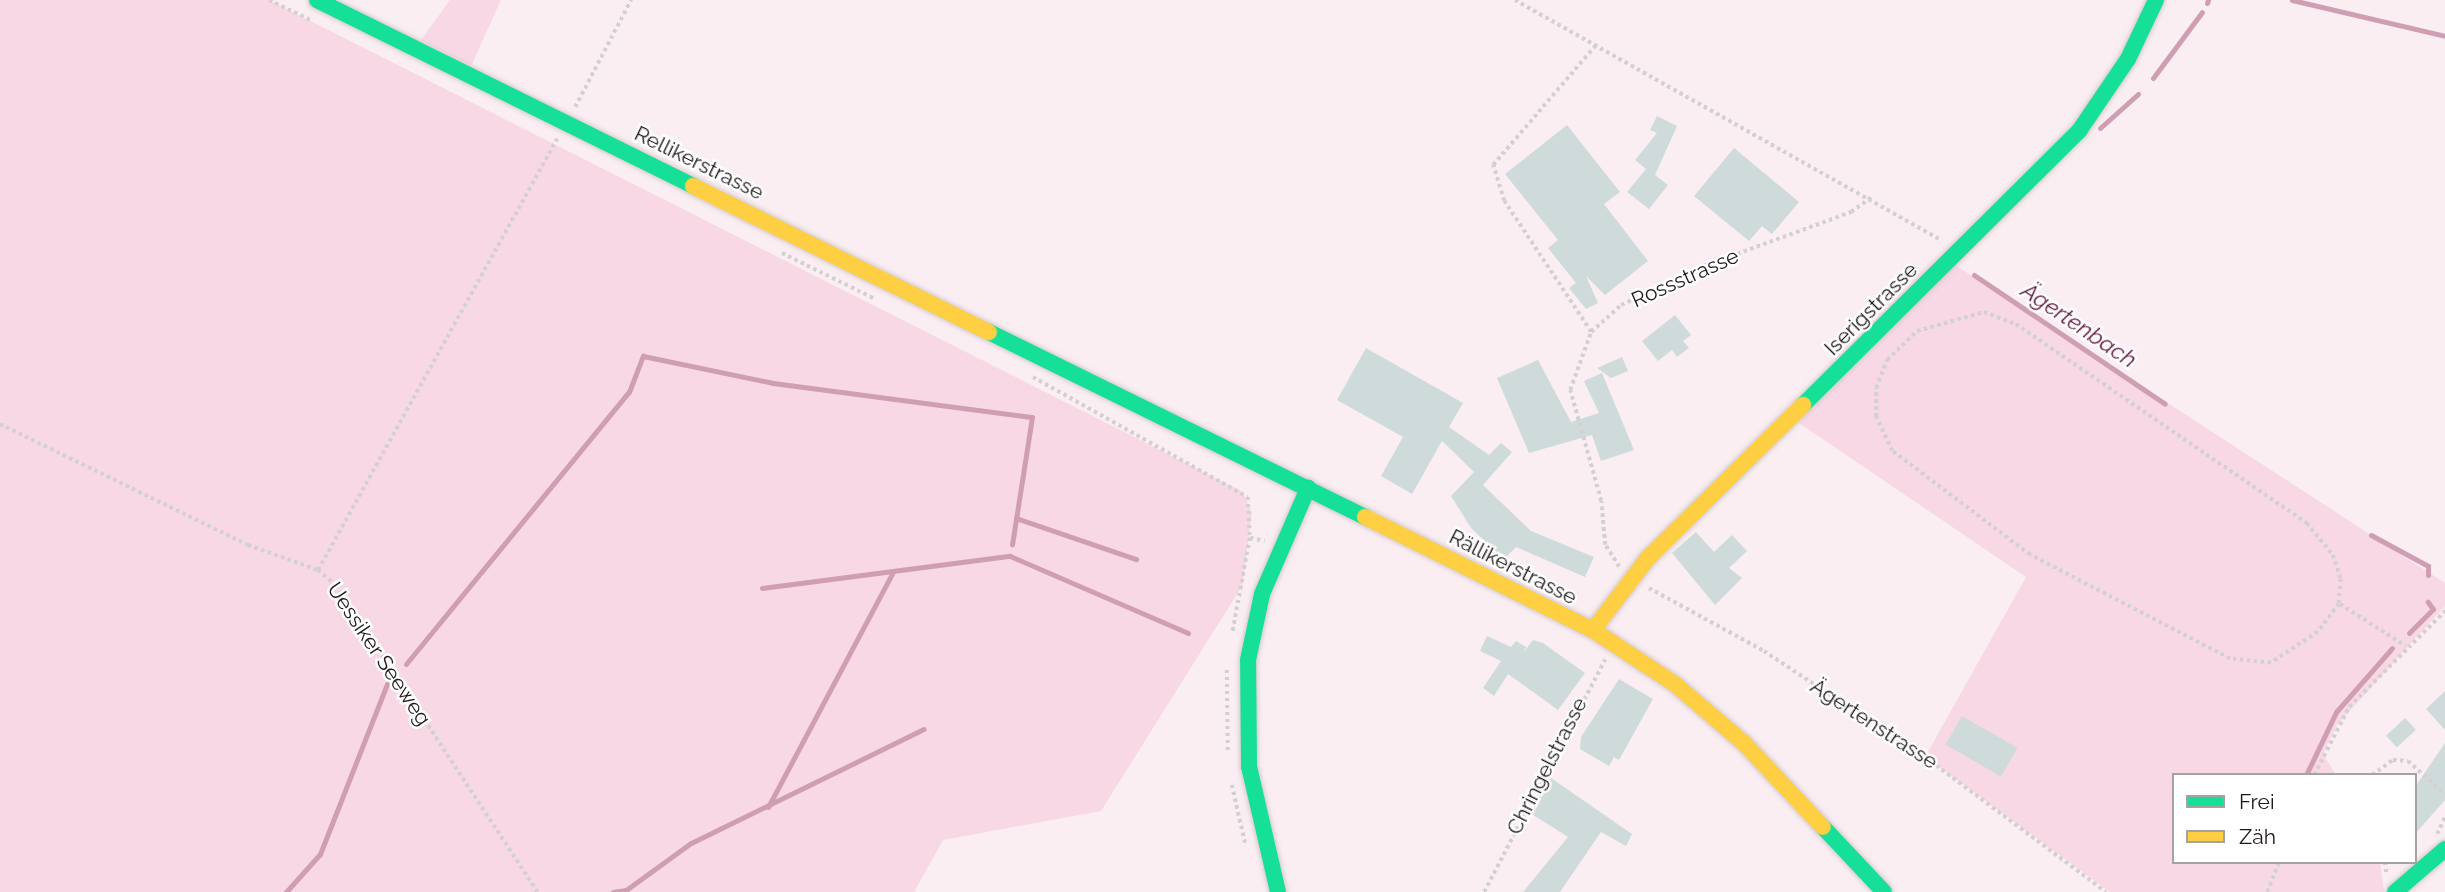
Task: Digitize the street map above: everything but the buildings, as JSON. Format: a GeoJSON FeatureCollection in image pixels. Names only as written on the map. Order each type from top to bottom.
{"type":"FeatureCollection","features":[{"type":"Feature","properties":{"kind":"main road","name":"Rellikerstrasse"},"geometry":{"type":"LineString","coordinates":[[317,0],[1062,366]]}},
{"type":"Feature","properties":{"kind":"main road","name":"Iserigstrasse"},"geometry":{"type":"LineString","coordinates":[[1592,630],[1628,579],[2079,131],[2127,59],[2156,0]]}},
{"type":"Feature","properties":{"kind":"main road","name":"Rällikerstrasse"},"geometry":{"type":"LineString","coordinates":[[1062,366],[1616,644],[1744,743],[1884,892]]}},
{"type":"Feature","properties":{"kind":"main road"},"geometry":{"type":"LineString","coordinates":[[1278,892],[1249,766],[1247,671],[1262,594],[1308,488]]}},
{"type":"Feature","properties":{"kind":"main road"},"geometry":{"type":"LineString","coordinates":[[2395,892],[2445,849]]}},
{"type":"Feature","properties":{"kind":"path"},"geometry":{"type":"LineString","coordinates":[[269,0],[319,24]]}},
{"type":"Feature","properties":{"kind":"path"},"geometry":{"type":"LineString","coordinates":[[318,570],[631,0]]}},
{"type":"Feature","properties":{"kind":"path"},"geometry":{"type":"LineString","coordinates":[[1515,0],[1872,197],[1958,253]]}},
{"type":"Feature","properties":{"kind":"path"},"geometry":{"type":"LineString","coordinates":[[1591,332],[1504,201],[1493,165],[1596,45]]}},
{"type":"Feature","properties":{"kind":"path"},"geometry":{"type":"LineString","coordinates":[[545,135],[568,146]]}},
{"type":"Feature","properties":{"kind":"path","name":"Rossstrasse"},"geometry":{"type":"LineString","coordinates":[[1628,579],[1605,545],[1601,501],[1570,390],[1591,332],[1621,306],[1704,266],[1851,212],[1872,197]]}},
{"type":"Feature","properties":{"kind":"path"},"geometry":{"type":"LineString","coordinates":[[779,251],[879,301]]}},
{"type":"Feature","properties":{"kind":"path"},"geometry":{"type":"LineString","coordinates":[[1983,312],[2016,324],[2307,523],[2333,555],[2341,579],[2339,604],[2318,632],[2271,663],[2230,659],[2030,555],[1892,451],[1876,417],[1876,388],[1887,360],[1917,331],[1953,317],[1983,312]]}},
{"type":"Feature","properties":{"kind":"path"},"geometry":{"type":"LineString","coordinates":[[1024,372],[1248,497],[1250,538],[1230,645]]}},
{"type":"Feature","properties":{"kind":"path","name":"Uessiker Seeweg"},"geometry":{"type":"LineString","coordinates":[[0,424],[248,545],[318,570],[336,585],[538,892]]}},
{"type":"Feature","properties":{"kind":"path","name":"Ägertenstrasse"},"geometry":{"type":"LineString","coordinates":[[1628,579],[1787,666],[1980,794],[2106,892]]}},
{"type":"Feature","properties":{"kind":"path"},"geometry":{"type":"LineString","coordinates":[[2339,604],[2406,646]]}},
{"type":"Feature","properties":{"kind":"path"},"geometry":{"type":"LineString","coordinates":[[2315,773],[2349,707],[2406,646],[2445,611]]}},
{"type":"Feature","properties":{"kind":"path","name":"Chringelstrasse"},"geometry":{"type":"LineString","coordinates":[[1484,892],[1616,644]]}},
{"type":"Feature","properties":{"kind":"path"},"geometry":{"type":"LineString","coordinates":[[1229,657],[1229,767]]}},
{"type":"Feature","properties":{"kind":"path"},"geometry":{"type":"LineString","coordinates":[[2375,773],[2393,760],[2407,761],[2445,794]]}},
{"type":"Feature","properties":{"kind":"path"},"geometry":{"type":"LineString","coordinates":[[1231,780],[1248,855]]}},
{"type":"Feature","properties":{"kind":"path"},"geometry":{"type":"LineString","coordinates":[[2267,892],[2278,864]]}},
{"type":"Feature","properties":{"kind":"shaded area"},"geometry":{"type":"Polygon","coordinates":[[[0,0],[269,0],[1243,492],[1252,513],[1242,586],[1101,811],[943,840],[914,892],[0,892],[0,0]]]}},
{"type":"Feature","properties":{"kind":"shaded area"},"geometry":{"type":"Polygon","coordinates":[[[450,0],[501,0],[471,66],[421,40],[450,0]]]}},
{"type":"Feature","properties":{"kind":"shaded area"},"geometry":{"type":"Polygon","coordinates":[[[1955,265],[2445,583],[2445,606],[2337,725],[2323,754],[2335,773],[2172,773],[2172,864],[2380,864],[2384,892],[2110,892],[1925,757],[2026,577],[1796,421],[1955,265]]]}},
{"type":"Feature","properties":{"kind":"waterway"},"geometry":{"type":"LineString","coordinates":[[2292,0],[2445,36]]}},
{"type":"Feature","properties":{"kind":"waterway"},"geometry":{"type":"LineString","coordinates":[[2153,78],[2202,12]]}},
{"type":"Feature","properties":{"kind":"waterway"},"geometry":{"type":"LineString","coordinates":[[2100,128],[2138,94]]}},
{"type":"Feature","properties":{"kind":"waterway","name":"Ägertenbach"},"geometry":{"type":"LineString","coordinates":[[1974,275],[2165,404]]}},
{"type":"Feature","properties":{"kind":"waterway"},"geometry":{"type":"LineString","coordinates":[[406,664],[629,392],[643,356],[773,383],[1032,417],[1012,544]]}},
{"type":"Feature","properties":{"kind":"waterway"},"geometry":{"type":"LineString","coordinates":[[1016,518],[1136,559]]}},
{"type":"Feature","properties":{"kind":"waterway"},"geometry":{"type":"LineString","coordinates":[[2371,535],[2428,566],[2428,575]]}},
{"type":"Feature","properties":{"kind":"waterway"},"geometry":{"type":"LineString","coordinates":[[762,588],[1010,556],[1188,633]]}},
{"type":"Feature","properties":{"kind":"waterway"},"geometry":{"type":"LineString","coordinates":[[768,807],[893,572]]}},
{"type":"Feature","properties":{"kind":"waterway"},"geometry":{"type":"LineString","coordinates":[[2409,633],[2433,609],[2428,602]]}},
{"type":"Feature","properties":{"kind":"waterway"},"geometry":{"type":"LineString","coordinates":[[2307,773],[2336,712],[2392,648]]}},
{"type":"Feature","properties":{"kind":"waterway"},"geometry":{"type":"LineString","coordinates":[[286,892],[320,854],[387,684]]}},
{"type":"Feature","properties":{"kind":"waterway"},"geometry":{"type":"LineString","coordinates":[[613,892],[626,890],[691,843],[924,729]]}},
{"type":"Feature","properties":{"kind":"traffic: fast"},"geometry":{"type":"LineString","coordinates":[[317,0],[693,186]]}},
{"type":"Feature","properties":{"kind":"traffic: fast"},"geometry":{"type":"LineString","coordinates":[[1803,405],[2079,131],[2128,59],[2156,0]]}},
{"type":"Feature","properties":{"kind":"traffic: fast"},"geometry":{"type":"LineString","coordinates":[[989,332],[1365,517]]}},
{"type":"Feature","properties":{"kind":"traffic: fast"},"geometry":{"type":"LineString","coordinates":[[1278,892],[1249,766],[1248,660],[1262,594],[1308,488]]}},
{"type":"Feature","properties":{"kind":"traffic: fast"},"geometry":{"type":"LineString","coordinates":[[1823,827],[1884,892]]}},
{"type":"Feature","properties":{"kind":"traffic: fast"},"geometry":{"type":"LineString","coordinates":[[2395,892],[2445,849]]}},
{"type":"Feature","properties":{"kind":"traffic: slow"},"geometry":{"type":"LineString","coordinates":[[693,186],[989,332]]}},
{"type":"Feature","properties":{"kind":"traffic: slow"},"geometry":{"type":"LineString","coordinates":[[1593,630],[1648,558],[1803,405]]}},
{"type":"Feature","properties":{"kind":"traffic: slow"},"geometry":{"type":"LineString","coordinates":[[1365,517],[1593,630],[1676,685],[1744,743],[1823,827]]}}]}
